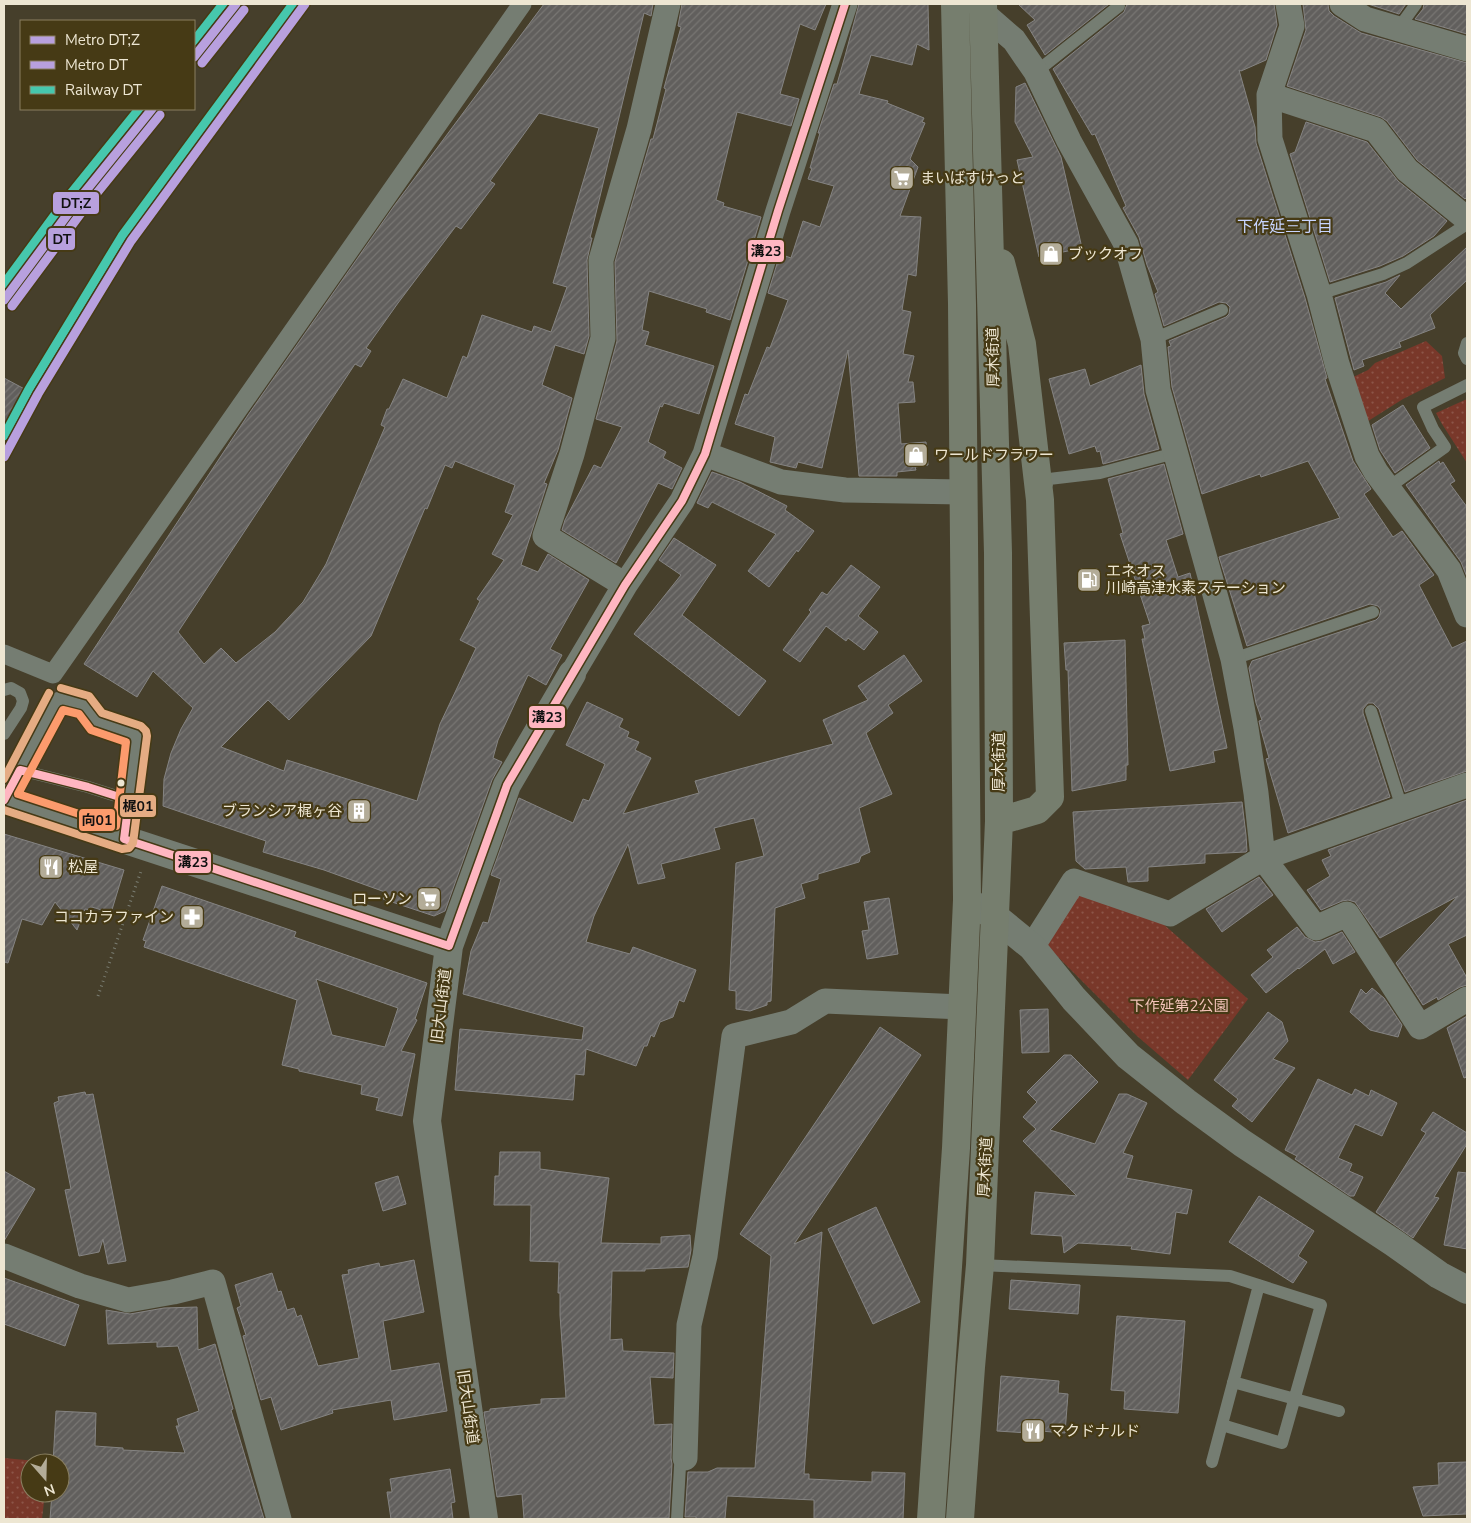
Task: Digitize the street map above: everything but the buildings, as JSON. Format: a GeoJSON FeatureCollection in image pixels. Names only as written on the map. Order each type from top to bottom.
{"type":"FeatureCollection","features":[{"type":"Feature","properties":{"kind":"highway","name":"厚木街道"},"geometry":{"type":"LineString","coordinates":[[931,1519],[948,1282],[966,900],[962,304],[955,4]]}},
{"type":"Feature","properties":{"kind":"highway","name":"厚木街道"},"geometry":{"type":"LineString","coordinates":[[960,1519],[980,1265],[999,821],[998,553],[983,9]]}},
{"type":"Feature","properties":{"kind":"highway"},"geometry":{"type":"LineString","coordinates":[[990,218],[1022,344],[1040,500],[1050,797],[1037,810],[999,821]]}},
{"type":"Feature","properties":{"kind":"street"},"geometry":{"type":"LineString","coordinates":[[4,654],[53,674],[522,4]]}},
{"type":"Feature","properties":{"kind":"street"},"geometry":{"type":"LineString","coordinates":[[625,585],[545,536],[572,454],[603,338],[601,260],[639,129],[668,4]]}},
{"type":"Feature","properties":{"kind":"street","name":"旧大山街道"},"geometry":{"type":"LineString","coordinates":[[484,1519],[427,1121],[449,946],[507,785],[625,585],[682,501],[706,454],[776,220],[845,4]]}},
{"type":"Feature","properties":{"kind":"street"},"geometry":{"type":"LineString","coordinates":[[1288,4],[1292,26],[1269,95],[1270,139],[1320,294],[1337,364],[1367,456],[1376,472],[1449,570],[1467,615]]}},
{"type":"Feature","properties":{"kind":"street"},"geometry":{"type":"LineString","coordinates":[[1342,4],[1366,19],[1467,49]]}},
{"type":"Feature","properties":{"kind":"street"},"geometry":{"type":"LineString","coordinates":[[983,9],[1014,40],[1036,72],[1069,142],[1126,244],[1153,339],[1158,390],[1233,659],[1246,728],[1263,858],[1316,928],[1347,914],[1420,1026],[1467,999]]}},
{"type":"Feature","properties":{"kind":"street"},"geometry":{"type":"LineString","coordinates":[[1269,95],[1376,130],[1407,170],[1467,219]]}},
{"type":"Feature","properties":{"kind":"street"},"geometry":{"type":"LineString","coordinates":[[706,454],[781,482],[845,490],[962,492]]}},
{"type":"Feature","properties":{"kind":"street"},"geometry":{"type":"LineString","coordinates":[[1032,947],[1074,880],[1170,914],[1263,858],[1467,785]]}},
{"type":"Feature","properties":{"kind":"street"},"geometry":{"type":"LineString","coordinates":[[4,800],[449,946]]}},
{"type":"Feature","properties":{"kind":"street"},"geometry":{"type":"LineString","coordinates":[[966,900],[994,916],[1032,947],[1074,999],[1128,1056],[1186,1102],[1242,1143],[1439,1275],[1467,1290]]}},
{"type":"Feature","properties":{"kind":"street"},"geometry":{"type":"LineString","coordinates":[[685,1458],[689,1325],[705,1256],[734,1036],[791,1022],[825,1001],[962,1007]]}},
{"type":"Feature","properties":{"kind":"street"},"geometry":{"type":"LineString","coordinates":[[4,1256],[80,1286],[128,1300],[213,1282],[279,1519]]}},
{"type":"Feature","properties":{"kind":"lane"},"geometry":{"type":"LineString","coordinates":[[1398,29],[1416,4]]}},
{"type":"Feature","properties":{"kind":"lane"},"geometry":{"type":"LineString","coordinates":[[1036,72],[1120,6]]}},
{"type":"Feature","properties":{"kind":"lane"},"geometry":{"type":"LineString","coordinates":[[1320,294],[1383,274],[1408,263],[1467,224]]}},
{"type":"Feature","properties":{"kind":"lane"},"geometry":{"type":"LineString","coordinates":[[1153,339],[1222,310]]}},
{"type":"Feature","properties":{"kind":"lane"},"geometry":{"type":"LineString","coordinates":[[1467,343],[1464,353],[1467,359]]}},
{"type":"Feature","properties":{"kind":"lane"},"geometry":{"type":"LineString","coordinates":[[1388,487],[1445,447],[1433,429],[1423,406],[1467,385]]}},
{"type":"Feature","properties":{"kind":"lane"},"geometry":{"type":"LineString","coordinates":[[1040,500],[1049,478],[1100,473],[1175,453]]}},
{"type":"Feature","properties":{"kind":"lane"},"geometry":{"type":"LineString","coordinates":[[1233,659],[1373,612]]}},
{"type":"Feature","properties":{"kind":"lane"},"geometry":{"type":"LineString","coordinates":[[4,690],[11,688],[20,693],[23,701],[21,708],[4,734]]}},
{"type":"Feature","properties":{"kind":"lane"},"geometry":{"type":"LineString","coordinates":[[4,800],[58,698],[85,706],[96,721],[137,736],[124,839]]}},
{"type":"Feature","properties":{"kind":"lane"},"geometry":{"type":"LineString","coordinates":[[1371,711],[1402,808]]}},
{"type":"Feature","properties":{"kind":"lane"},"geometry":{"type":"LineString","coordinates":[[20,770],[88,787],[129,800]]}},
{"type":"Feature","properties":{"kind":"lane"},"geometry":{"type":"LineString","coordinates":[[980,1265],[1230,1276],[1321,1305],[1282,1443],[1222,1425]]}},
{"type":"Feature","properties":{"kind":"lane"},"geometry":{"type":"LineString","coordinates":[[1212,1462],[1259,1285]]}},
{"type":"Feature","properties":{"kind":"lane"},"geometry":{"type":"LineString","coordinates":[[1233,1382],[1339,1411]]}},
{"type":"Feature","properties":{"kind":"lane"},"geometry":{"type":"LineString","coordinates":[[678,1519],[680,1466],[685,1458]]}},
{"type":"Feature","properties":{"kind":"path"},"geometry":{"type":"LineString","coordinates":[[98,996],[149,848]]}},
{"type":"Feature","properties":{"kind":"green space"},"geometry":{"type":"Polygon","coordinates":[[[1426,341],[1442,356],[1445,378],[1403,399],[1365,423],[1349,379],[1368,370],[1375,363],[1426,341]]]}},
{"type":"Feature","properties":{"kind":"green space"},"geometry":{"type":"Polygon","coordinates":[[[1467,399],[1467,463],[1436,413],[1467,399]]]}},
{"type":"Feature","properties":{"kind":"green space","name":"下作延第2公園"},"geometry":{"type":"Polygon","coordinates":[[[1087,893],[1161,922],[1248,999],[1188,1080],[1137,1036],[1047,946],[1076,897],[1087,893]]]}},
{"type":"Feature","properties":{"kind":"green space"},"geometry":{"type":"Polygon","coordinates":[[[4,1458],[20,1459],[20,1503],[44,1503],[42,1519],[4,1519],[4,1458]]]}},
{"type":"Feature","properties":{"kind":"metro line","name":"DT;Z"},"geometry":{"type":"LineString","coordinates":[[195,56],[236,4]]}},
{"type":"Feature","properties":{"kind":"metro line","name":"DT;Z"},"geometry":{"type":"LineString","coordinates":[[4,457],[38,394],[131,241],[305,4]]}},
{"type":"Feature","properties":{"kind":"metro line","name":"DT"},"geometry":{"type":"LineString","coordinates":[[202,63],[244,10]]}},
{"type":"Feature","properties":{"kind":"metro line","name":"DT;Z"},"geometry":{"type":"LineString","coordinates":[[4,300],[76,203],[151,110]]}},
{"type":"Feature","properties":{"kind":"metro line","name":"DT"},"geometry":{"type":"LineString","coordinates":[[12,306],[84,209],[160,115]]}},
{"type":"Feature","properties":{"kind":"rail line","name":"DT"},"geometry":{"type":"LineString","coordinates":[[195,40],[223,4]]}},
{"type":"Feature","properties":{"kind":"rail line","name":"DT"},"geometry":{"type":"LineString","coordinates":[[4,436],[29,389],[122,236],[293,4]]}},
{"type":"Feature","properties":{"kind":"rail line","name":"DT"},"geometry":{"type":"LineString","coordinates":[[4,284],[68,197],[138,110]]}},
{"type":"Feature","properties":{"kind":"transit line","name":"溝23"},"geometry":{"type":"LineString","coordinates":[[4,800],[20,770],[88,787],[129,800],[124,839],[449,946],[507,785],[625,585],[682,501],[705,454],[778,211],[845,4]]}},
{"type":"Feature","properties":{"kind":"transit line","name":"梶01"},"geometry":{"type":"LineString","coordinates":[[4,810],[122,849],[129,848],[133,843],[147,736],[146,731],[141,726],[102,713],[89,696],[61,688]]}},
{"type":"Feature","properties":{"kind":"transit line","name":"梶01"},"geometry":{"type":"LineString","coordinates":[[4,779],[49,693]]}},
{"type":"Feature","properties":{"kind":"transit line","name":"向01"},"geometry":{"type":"LineString","coordinates":[[63,710],[79,714],[91,730],[126,742],[116,826],[18,794],[63,710]]}},
{"type":"Feature","properties":{"kind":"place","name":"まいばすけっと"},"geometry":{"type":"Point","coordinates":[902,178]}},
{"type":"Feature","properties":{"kind":"place","name":"ブックオフ"},"geometry":{"type":"Point","coordinates":[1051,254]}},
{"type":"Feature","properties":{"kind":"place","name":"ワールドフラワー"},"geometry":{"type":"Point","coordinates":[916,455]}},
{"type":"Feature","properties":{"kind":"place","name":"エネオス 川崎高津水素ステーション"},"geometry":{"type":"Point","coordinates":[1089,580]}},
{"type":"Feature","properties":{"kind":"place","name":"ブランシア梶ヶ谷"},"geometry":{"type":"Point","coordinates":[359,811]}},
{"type":"Feature","properties":{"kind":"place","name":"松屋"},"geometry":{"type":"Point","coordinates":[51,867]}},
{"type":"Feature","properties":{"kind":"place","name":"ローソン"},"geometry":{"type":"Point","coordinates":[429,899]}},
{"type":"Feature","properties":{"kind":"place","name":"ココカラファイン"},"geometry":{"type":"Point","coordinates":[192,917]}},
{"type":"Feature","properties":{"kind":"place","name":"マクドナルド"},"geometry":{"type":"Point","coordinates":[1033,1431]}},
{"type":"Feature","properties":{"kind":"district","name":"下作延三丁目"},"geometry":{"type":"Point","coordinates":[1285,226]}}]}
